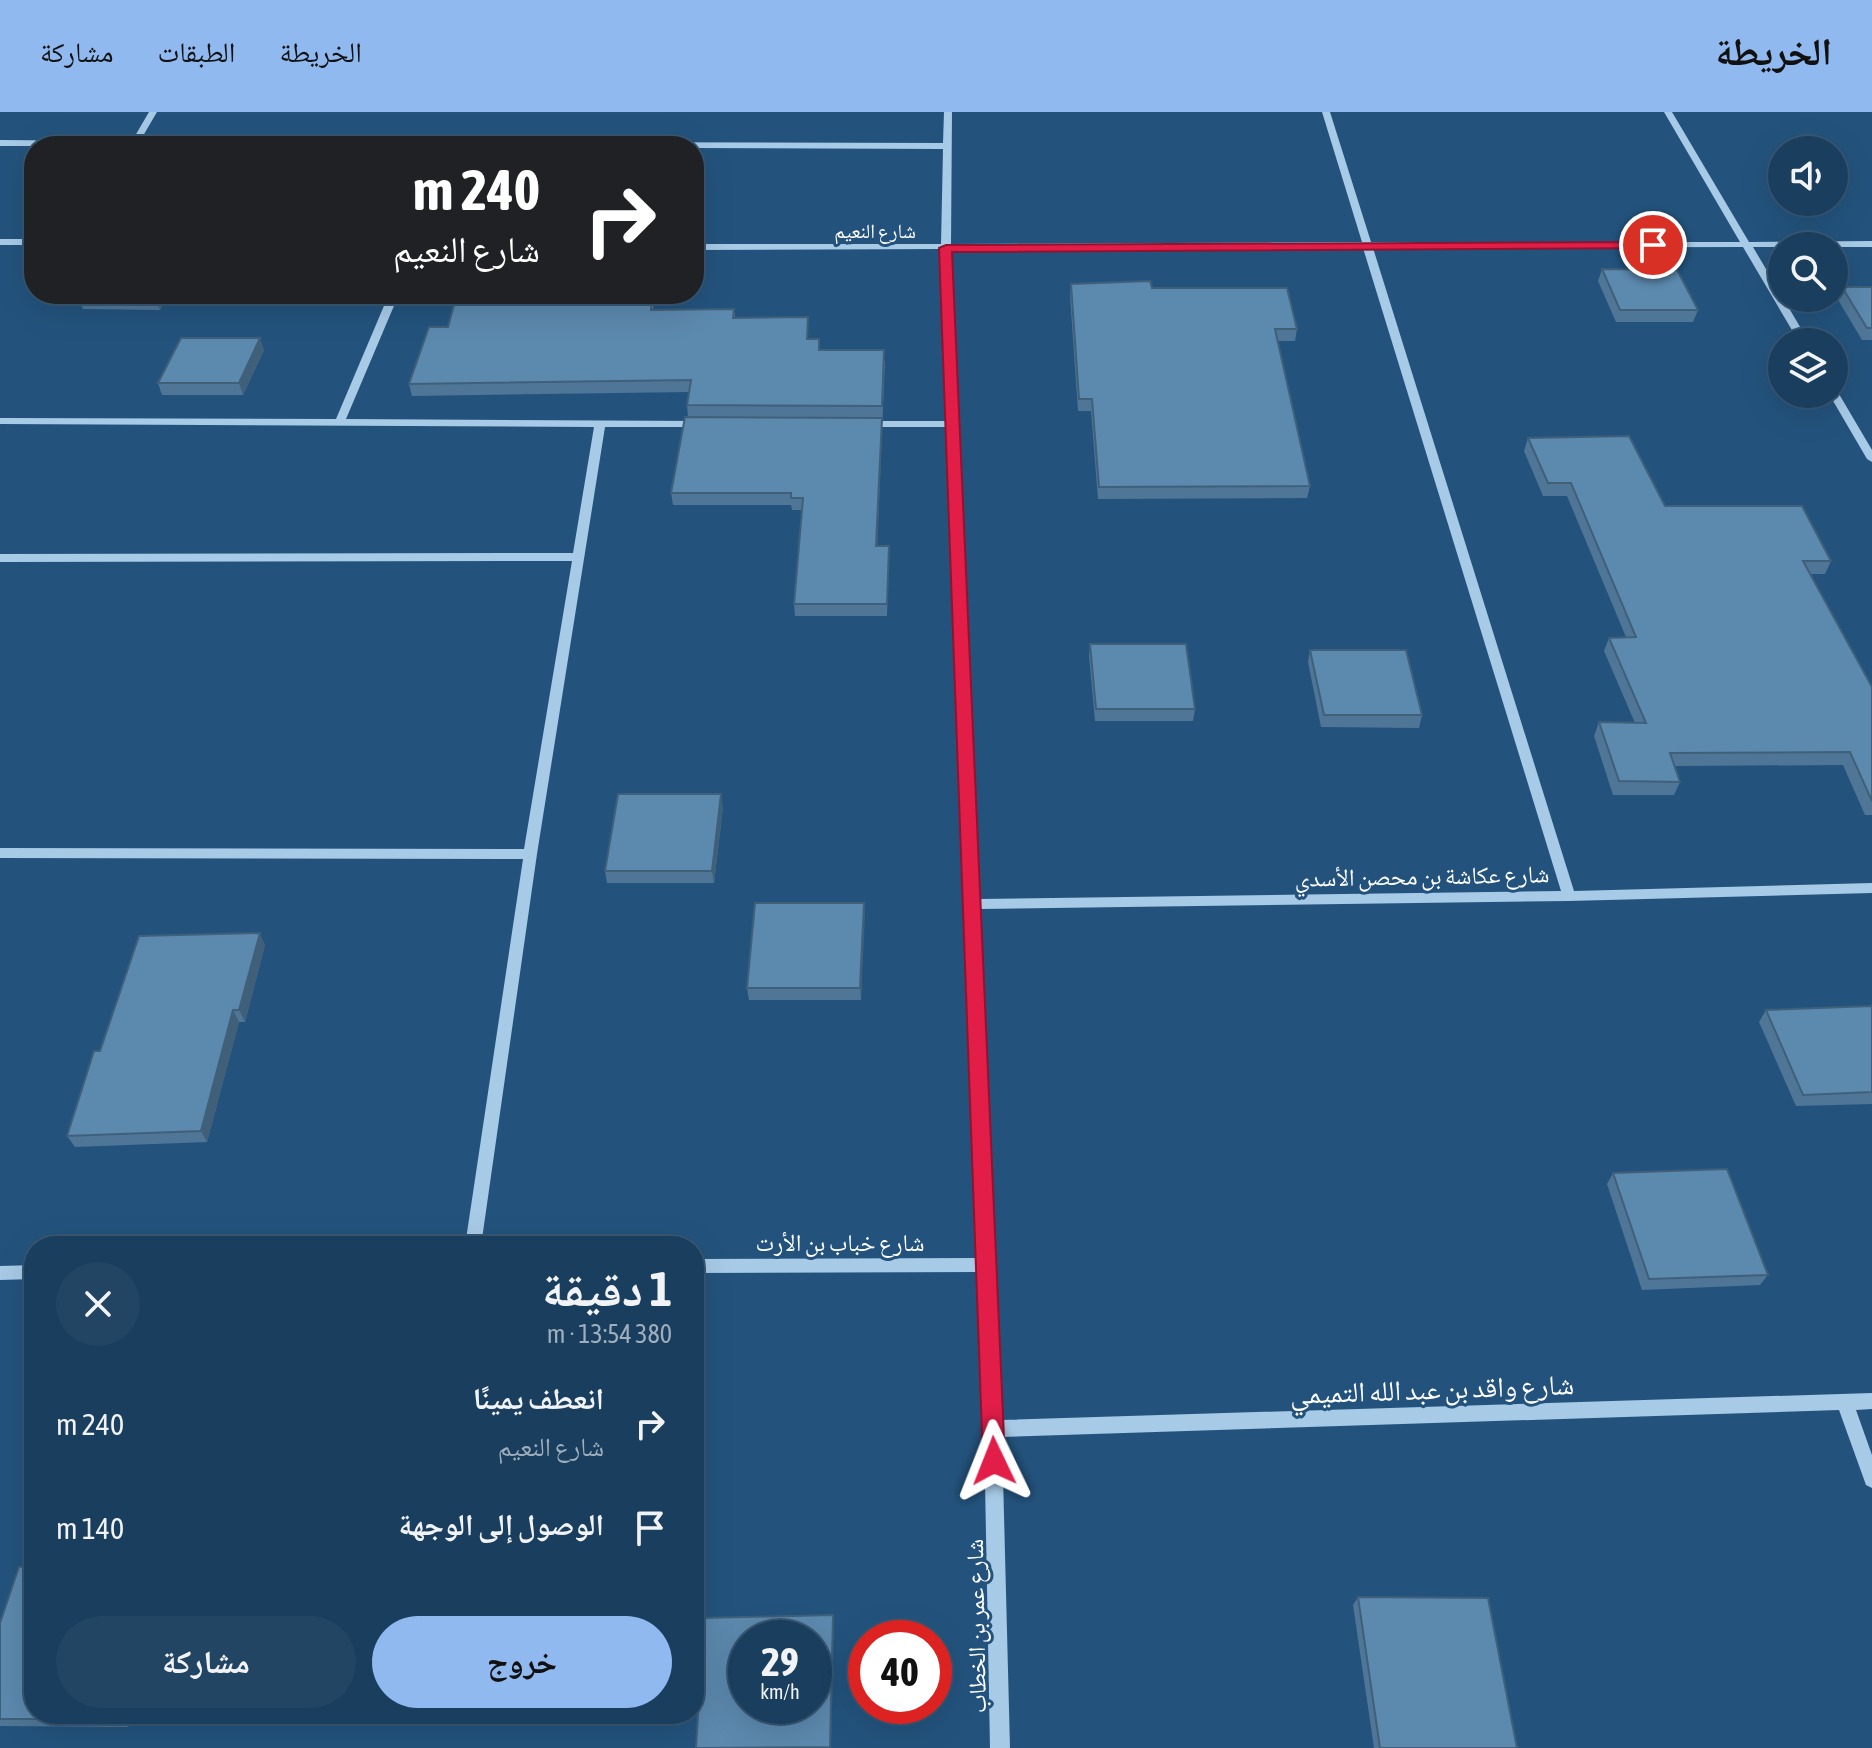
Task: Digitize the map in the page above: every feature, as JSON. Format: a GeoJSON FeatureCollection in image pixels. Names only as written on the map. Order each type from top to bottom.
{"type":"FeatureCollection","features":[{"type":"Feature","properties":{"kind":"street"},"geometry":{"type":"LineString","coordinates":[[139,136],[153,112]]}},
{"type":"Feature","properties":{"kind":"street","name":"شارع عمر بن الخطاب"},"geometry":{"type":"LineString","coordinates":[[948,112],[946,248],[993,1429],[1000,1748]]}},
{"type":"Feature","properties":{"kind":"street"},"geometry":{"type":"LineString","coordinates":[[1326,112],[1569,896]]}},
{"type":"Feature","properties":{"kind":"street"},"geometry":{"type":"LineString","coordinates":[[1668,112],[1796,328]]}},
{"type":"Feature","properties":{"kind":"street"},"geometry":{"type":"LineString","coordinates":[[0,143],[24,143]]}},
{"type":"Feature","properties":{"kind":"street"},"geometry":{"type":"LineString","coordinates":[[704,145],[947,146]]}},
{"type":"Feature","properties":{"kind":"street"},"geometry":{"type":"LineString","coordinates":[[0,242],[24,242]]}},
{"type":"Feature","properties":{"kind":"street","name":"شارع النعيم"},"geometry":{"type":"LineString","coordinates":[[704,247],[1872,244]]}},
{"type":"Feature","properties":{"kind":"street"},"geometry":{"type":"LineString","coordinates":[[339,424],[390,304]]}},
{"type":"Feature","properties":{"kind":"street"},"geometry":{"type":"LineString","coordinates":[[1842,408],[1872,459]]}},
{"type":"Feature","properties":{"kind":"street"},"geometry":{"type":"LineString","coordinates":[[0,421],[708,424]]}},
{"type":"Feature","properties":{"kind":"street"},"geometry":{"type":"LineString","coordinates":[[474,1236],[530,854],[600,424]]}},
{"type":"Feature","properties":{"kind":"street"},"geometry":{"type":"LineString","coordinates":[[847,424],[955,424]]}},
{"type":"Feature","properties":{"kind":"street"},"geometry":{"type":"LineString","coordinates":[[0,558],[579,557]]}},
{"type":"Feature","properties":{"kind":"street"},"geometry":{"type":"LineString","coordinates":[[0,853],[530,854]]}},
{"type":"Feature","properties":{"kind":"street","name":"شارع عكاشة بن محصن الأسدي"},"geometry":{"type":"LineString","coordinates":[[973,904],[1569,896],[1872,888]]}},
{"type":"Feature","properties":{"kind":"street","name":"شارع خباب بن الأرت"},"geometry":{"type":"LineString","coordinates":[[704,1266],[987,1265]]}},
{"type":"Feature","properties":{"kind":"street"},"geometry":{"type":"LineString","coordinates":[[0,1273],[24,1272]]}},
{"type":"Feature","properties":{"kind":"street"},"geometry":{"type":"LineString","coordinates":[[1844,1401],[1872,1479]]}},
{"type":"Feature","properties":{"kind":"street","name":"شارع واقد بن عبد الله التميمي"},"geometry":{"type":"LineString","coordinates":[[993,1429],[1872,1401]]}},
{"type":"Feature","properties":{"kind":"building"},"geometry":{"type":"Polygon","coordinates":[[[1602,269],[1677,270],[1698,310],[1620,310],[1602,269]]]}},
{"type":"Feature","properties":{"kind":"building"},"geometry":{"type":"Polygon","coordinates":[[[1150,281],[1152,288],[1287,288],[1297,329],[1275,329],[1310,486],[1099,487],[1092,399],[1079,399],[1071,284],[1150,281]]]}},
{"type":"Feature","properties":{"kind":"building"},"geometry":{"type":"Polygon","coordinates":[[[1848,287],[1872,287],[1872,328],[1867,328],[1848,297],[1848,287]]]}},
{"type":"Feature","properties":{"kind":"building"},"geometry":{"type":"Polygon","coordinates":[[[454,304],[651,304],[651,310],[734,309],[733,318],[808,317],[807,339],[819,339],[819,350],[884,350],[882,406],[687,405],[691,380],[409,384],[429,327],[448,327],[454,304]]]}},
{"type":"Feature","properties":{"kind":"building"},"geometry":{"type":"Polygon","coordinates":[[[181,338],[260,338],[239,383],[158,383],[181,338]]]}},
{"type":"Feature","properties":{"kind":"building"},"geometry":{"type":"Polygon","coordinates":[[[685,417],[882,418],[876,546],[889,546],[887,604],[794,604],[803,498],[791,498],[791,493],[671,493],[685,417]]]}},
{"type":"Feature","properties":{"kind":"building"},"geometry":{"type":"Polygon","coordinates":[[[1629,436],[1665,506],[1802,506],[1831,561],[1803,561],[1872,687],[1872,801],[1850,752],[1670,753],[1680,782],[1619,781],[1599,722],[1646,723],[1609,638],[1636,637],[1571,483],[1548,483],[1528,438],[1629,436]]]}},
{"type":"Feature","properties":{"kind":"building"},"geometry":{"type":"Polygon","coordinates":[[[1090,644],[1186,644],[1195,709],[1096,709],[1090,644]]]}},
{"type":"Feature","properties":{"kind":"building"},"geometry":{"type":"Polygon","coordinates":[[[1310,650],[1406,650],[1422,715],[1324,715],[1310,650]]]}},
{"type":"Feature","properties":{"kind":"building"},"geometry":{"type":"Polygon","coordinates":[[[618,794],[721,794],[712,871],[605,871],[618,794]]]}},
{"type":"Feature","properties":{"kind":"building"},"geometry":{"type":"Polygon","coordinates":[[[755,903],[864,903],[860,988],[747,988],[755,903]]]}},
{"type":"Feature","properties":{"kind":"building"},"geometry":{"type":"Polygon","coordinates":[[[260,933],[239,1010],[233,1010],[201,1131],[67,1136],[94,1051],[100,1051],[139,936],[260,933]]]}},
{"type":"Feature","properties":{"kind":"building"},"geometry":{"type":"Polygon","coordinates":[[[1872,1006],[1872,1092],[1803,1095],[1766,1010],[1872,1006]]]}},
{"type":"Feature","properties":{"kind":"building"},"geometry":{"type":"Polygon","coordinates":[[[1727,1169],[1768,1275],[1649,1279],[1613,1173],[1727,1169]]]}},
{"type":"Feature","properties":{"kind":"building"},"geometry":{"type":"Polygon","coordinates":[[[19,1567],[24,1567],[24,1719],[0,1719],[0,1623],[19,1567]]]}},
{"type":"Feature","properties":{"kind":"building"},"geometry":{"type":"Polygon","coordinates":[[[1358,1597],[1488,1598],[1517,1748],[1380,1748],[1358,1597]]]}},
{"type":"Feature","properties":{"kind":"building"},"geometry":{"type":"Polygon","coordinates":[[[833,1615],[832,1659],[832,1620],[728,1620],[728,1724],[831,1724],[830,1747],[696,1748],[697,1724],[704,1724],[704,1618],[833,1615]]]}},
{"type":"Feature","properties":{"kind":"route"},"geometry":{"type":"LineString","coordinates":[[994,1461],[946,248],[1653,245]]}}]}
